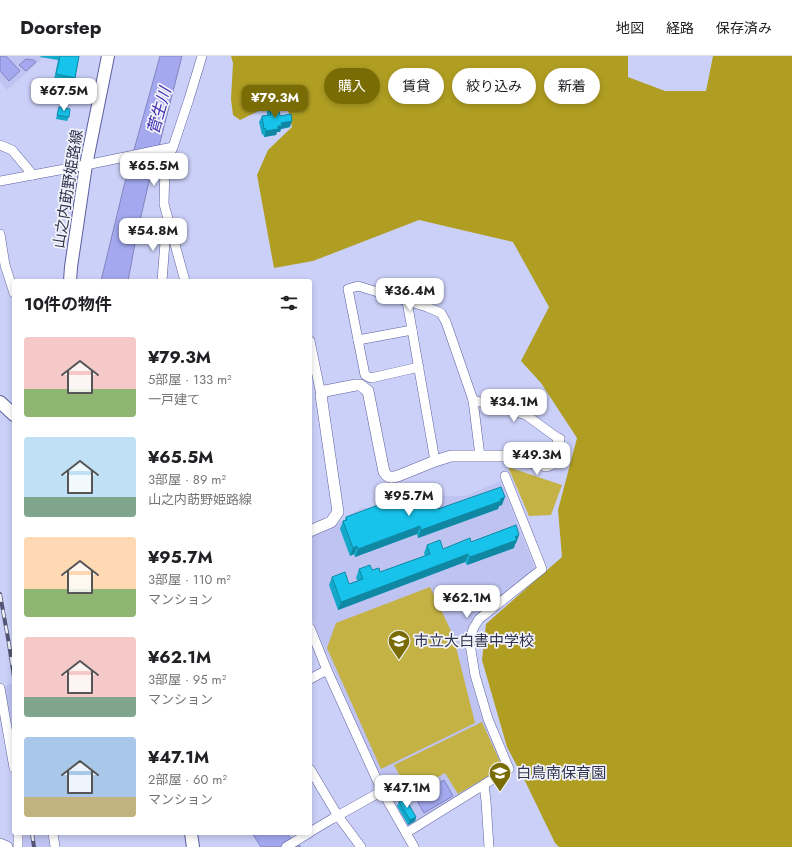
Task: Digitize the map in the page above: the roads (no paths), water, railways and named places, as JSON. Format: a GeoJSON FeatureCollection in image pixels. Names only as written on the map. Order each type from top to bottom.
{"type":"FeatureCollection","features":[{"type":"Feature","properties":{"kind":"main road","name":"山之内莇野姫路線"},"geometry":{"type":"LineString","coordinates":[[70,279],[108,56]]}},
{"type":"Feature","properties":{"kind":"main road"},"geometry":{"type":"LineString","coordinates":[[0,402],[12,413]]}},
{"type":"Feature","properties":{"kind":"main road"},"geometry":{"type":"LineString","coordinates":[[191,835],[193,847]]}},
{"type":"Feature","properties":{"kind":"street"},"geometry":{"type":"LineString","coordinates":[[184,279],[164,204],[165,164],[169,148],[189,99],[202,56]]}},
{"type":"Feature","properties":{"kind":"street"},"geometry":{"type":"LineString","coordinates":[[0,145],[12,150],[33,175]]}},
{"type":"Feature","properties":{"kind":"street"},"geometry":{"type":"LineString","coordinates":[[0,181],[169,148]]}},
{"type":"Feature","properties":{"kind":"street"},"geometry":{"type":"LineString","coordinates":[[162,279],[164,242],[170,230]]}},
{"type":"Feature","properties":{"kind":"street"},"geometry":{"type":"LineString","coordinates":[[0,234],[5,265],[12,288]]}},
{"type":"Feature","properties":{"kind":"street"},"geometry":{"type":"LineString","coordinates":[[419,367],[371,378],[365,375],[348,289],[358,286],[427,306],[441,313],[446,322],[473,400],[480,456]]}},
{"type":"Feature","properties":{"kind":"street"},"geometry":{"type":"LineString","coordinates":[[407,301],[435,461]]}},
{"type":"Feature","properties":{"kind":"street"},"geometry":{"type":"LineString","coordinates":[[358,340],[412,330]]}},
{"type":"Feature","properties":{"kind":"street"},"geometry":{"type":"LineString","coordinates":[[312,352],[321,395],[338,512],[331,522],[312,528]]}},
{"type":"Feature","properties":{"kind":"street"},"geometry":{"type":"LineString","coordinates":[[321,395],[325,391],[356,385],[360,385],[368,390],[384,472],[386,476],[392,478],[451,456],[504,456],[546,466],[552,464],[559,439],[526,415],[473,400]]}},
{"type":"Feature","properties":{"kind":"street"},"geometry":{"type":"LineString","coordinates":[[406,833],[509,770],[488,719],[475,675],[470,644],[473,629],[479,619],[542,569],[506,476]]}},
{"type":"Feature","properties":{"kind":"street"},"geometry":{"type":"LineString","coordinates":[[312,633],[327,670],[382,791],[414,847]]}},
{"type":"Feature","properties":{"kind":"street"},"geometry":{"type":"LineString","coordinates":[[312,678],[327,670]]}},
{"type":"Feature","properties":{"kind":"street"},"geometry":{"type":"LineString","coordinates":[[0,688],[12,757]]}},
{"type":"Feature","properties":{"kind":"street"},"geometry":{"type":"LineString","coordinates":[[312,773],[335,817],[361,847]]}},
{"type":"Feature","properties":{"kind":"street"},"geometry":{"type":"LineString","coordinates":[[484,785],[489,847]]}},
{"type":"Feature","properties":{"kind":"street"},"geometry":{"type":"LineString","coordinates":[[312,831],[382,791]]}},
{"type":"Feature","properties":{"kind":"street"},"geometry":{"type":"LineString","coordinates":[[18,835],[18,847]]}},
{"type":"Feature","properties":{"kind":"street"},"geometry":{"type":"LineString","coordinates":[[53,835],[55,847]]}},
{"type":"Feature","properties":{"kind":"street"},"geometry":{"type":"LineString","coordinates":[[286,847],[306,835]]}},
{"type":"Feature","properties":{"kind":"street"},"geometry":{"type":"LineString","coordinates":[[0,844],[7,847]]}},
{"type":"Feature","properties":{"kind":"water"},"geometry":{"type":"Polygon","coordinates":[[[0,56],[6,56],[20,71],[9,81],[0,71],[0,56]]]}},
{"type":"Feature","properties":{"kind":"water","name":"菅生川"},"geometry":{"type":"Polygon","coordinates":[[[160,56],[182,56],[148,186],[128,279],[101,279],[124,186],[160,56]]]}},
{"type":"Feature","properties":{"kind":"water"},"geometry":{"type":"Polygon","coordinates":[[[26,59],[34,60],[36,62],[26,71],[19,65],[26,59]]]}},
{"type":"Feature","properties":{"kind":"water"},"geometry":{"type":"Polygon","coordinates":[[[444,780],[453,796],[424,813],[415,797],[444,780]]]}},
{"type":"Feature","properties":{"kind":"water"},"geometry":{"type":"Polygon","coordinates":[[[253,835],[288,835],[301,847],[261,847],[253,835]]]}},
{"type":"Feature","properties":{"kind":"railway"},"geometry":{"type":"LineString","coordinates":[[0,594],[12,664]]}},
{"type":"Feature","properties":{"kind":"railway"},"geometry":{"type":"LineString","coordinates":[[32,835],[34,847]]}},
{"type":"Feature","properties":{"kind":"place","name":"市立大白書中学校"},"geometry":{"type":"Point","coordinates":[399,660]}},
{"type":"Feature","properties":{"kind":"place","name":"白鳥南保育園"},"geometry":{"type":"Point","coordinates":[500,792]}}]}
